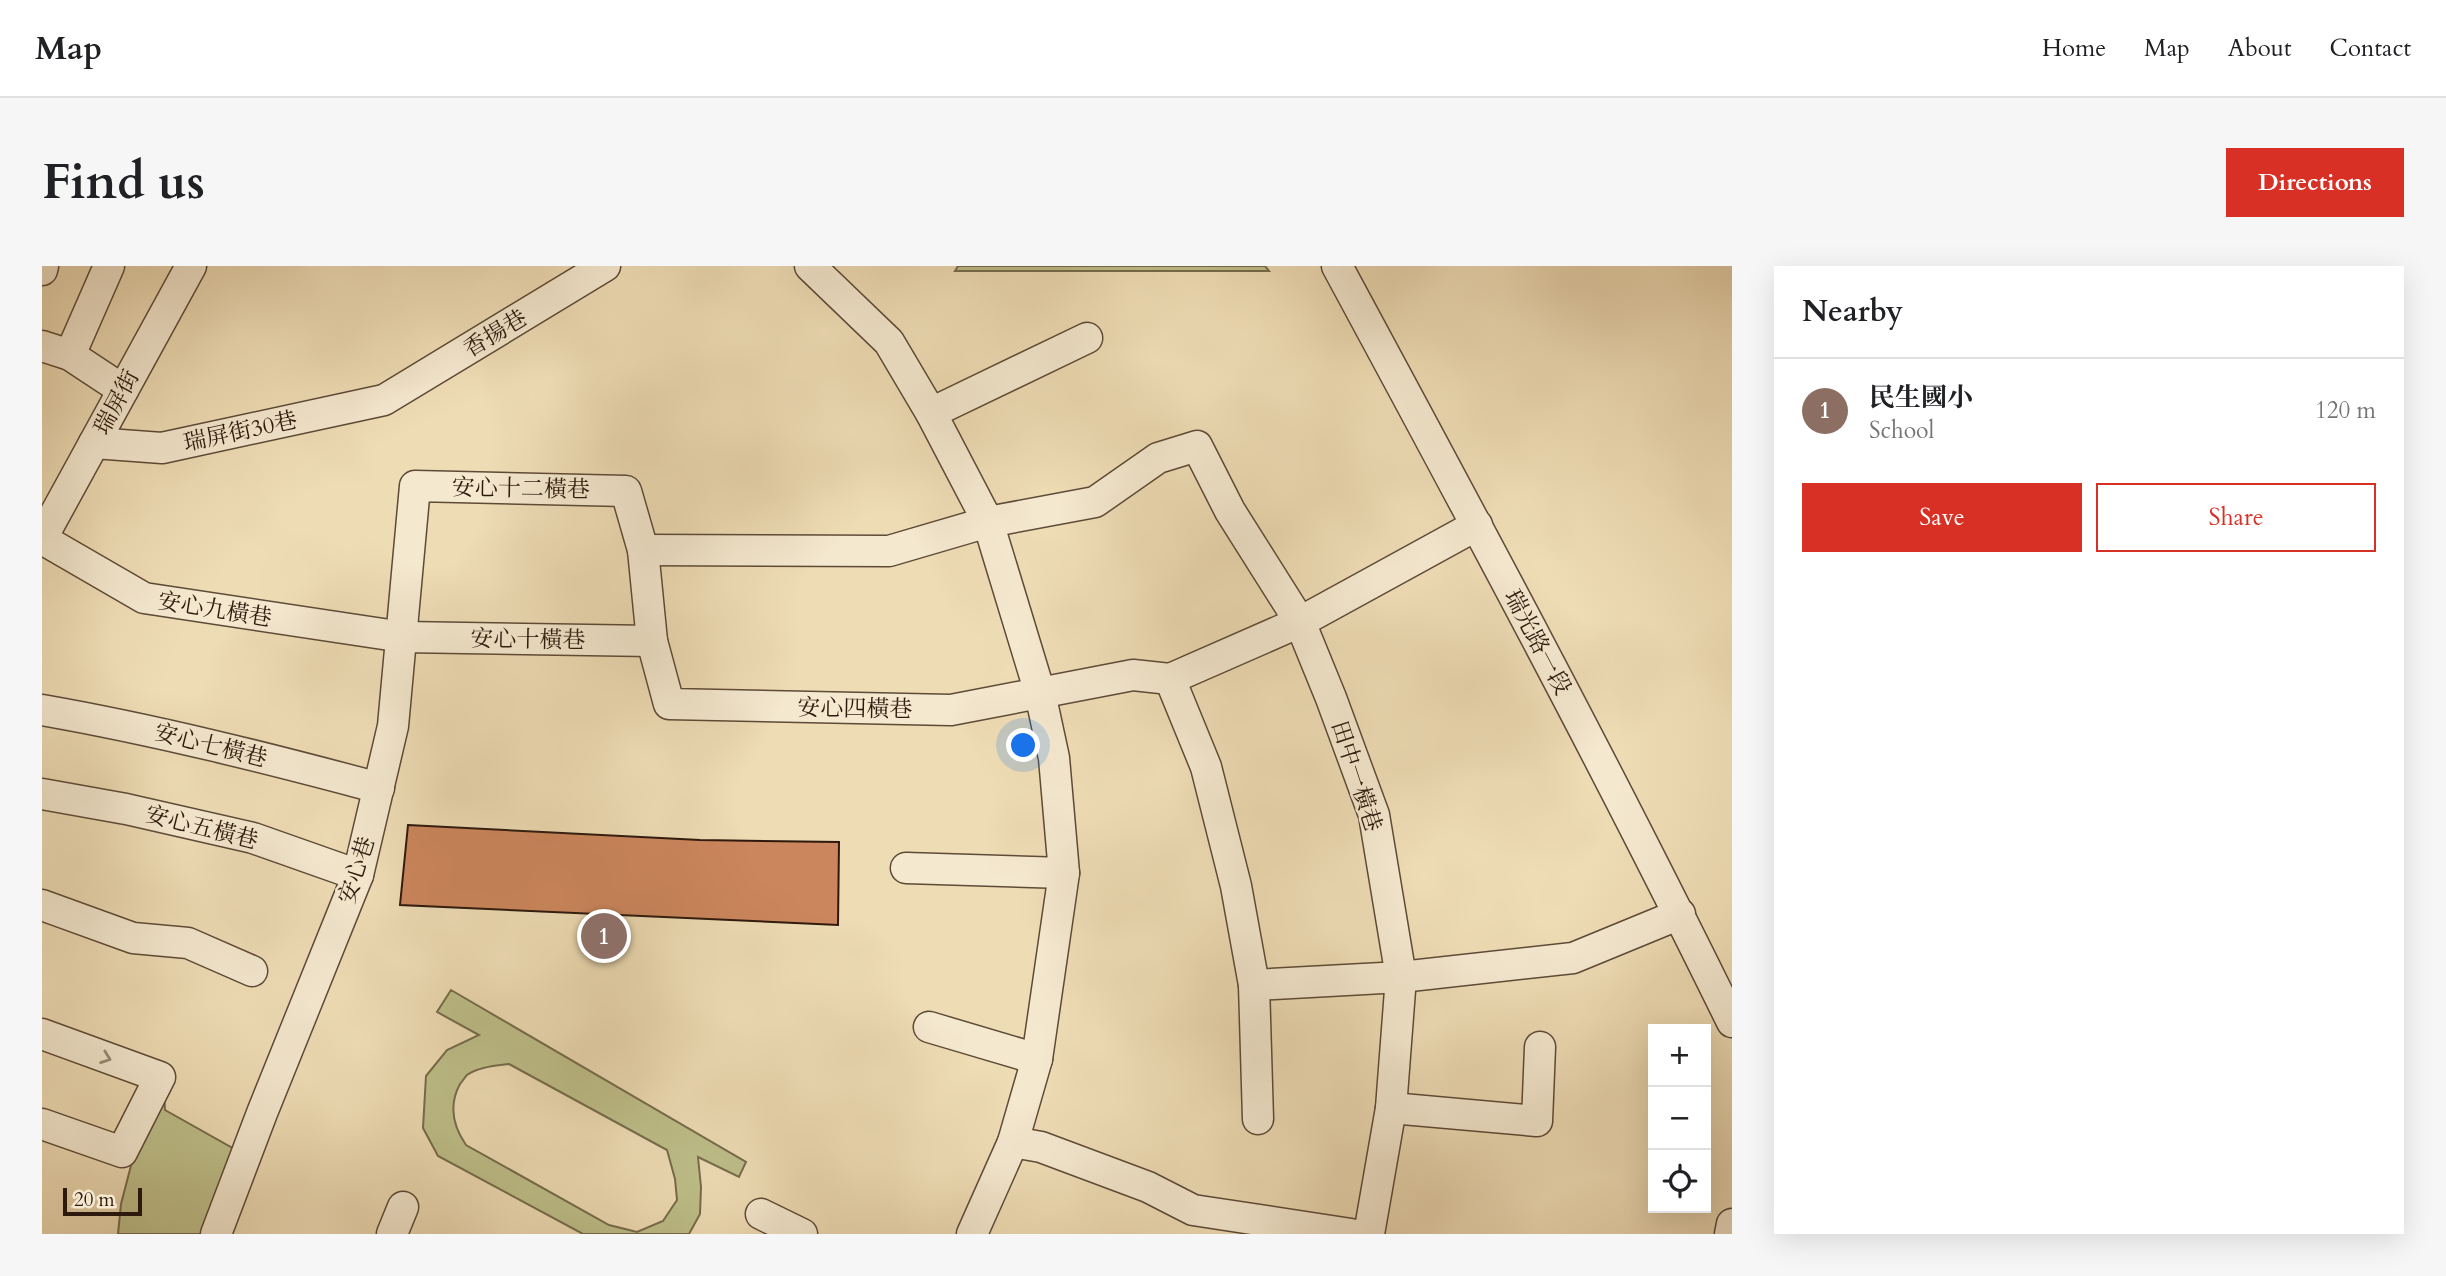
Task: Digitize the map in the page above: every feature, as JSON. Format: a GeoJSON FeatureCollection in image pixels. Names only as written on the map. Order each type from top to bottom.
{"type":"FeatureCollection","features":[{"type":"Feature","properties":{"kind":"street"},"geometry":{"type":"LineString","coordinates":[[70,355],[109,266]]}},
{"type":"Feature","properties":{"kind":"street","name":"瑞屏街"},"geometry":{"type":"LineString","coordinates":[[42,539],[191,266]]}},
{"type":"Feature","properties":{"kind":"street","name":"香揚巷"},"geometry":{"type":"LineString","coordinates":[[384,400],[606,266]]}},
{"type":"Feature","properties":{"kind":"street"},"geometry":{"type":"LineString","coordinates":[[810,266],[889,342],[932,413],[988,522],[1040,693],[1054,758],[1064,873],[1037,1059],[1013,1142],[972,1234]]}},
{"type":"Feature","properties":{"kind":"street","name":"瑞光路一段"},"geometry":{"type":"LineString","coordinates":[[1337,266],[1477,525],[1679,914],[1732,1022]]}},
{"type":"Feature","properties":{"kind":"street"},"geometry":{"type":"LineString","coordinates":[[932,413],[1087,338]]}},
{"type":"Feature","properties":{"kind":"street"},"geometry":{"type":"LineString","coordinates":[[42,346],[70,355],[123,390]]}},
{"type":"Feature","properties":{"kind":"street","name":"瑞屏街30巷"},"geometry":{"type":"LineString","coordinates":[[94,443],[162,448],[384,400]]}},
{"type":"Feature","properties":{"kind":"street","name":"田中一橫巷"},"geometry":{"type":"LineString","coordinates":[[988,522],[1095,502],[1158,458],[1197,446],[1230,511],[1300,622],[1374,815],[1401,977],[1391,1108],[1369,1234]]}},
{"type":"Feature","properties":{"kind":"street","name":"安心十二橫巷"},"geometry":{"type":"LineString","coordinates":[[415,486],[626,491],[643,550]]}},
{"type":"Feature","properties":{"kind":"street","name":"安心巷"},"geometry":{"type":"LineString","coordinates":[[216,1234],[261,1113],[358,875],[393,726],[415,486]]}},
{"type":"Feature","properties":{"kind":"street"},"geometry":{"type":"LineString","coordinates":[[652,641],[643,550],[889,551],[988,522]]}},
{"type":"Feature","properties":{"kind":"street"},"geometry":{"type":"LineString","coordinates":[[1040,693],[1133,675],[1170,679],[1300,622],[1477,525]]}},
{"type":"Feature","properties":{"kind":"street","name":"安心九橫巷"},"geometry":{"type":"LineString","coordinates":[[42,539],[145,598],[403,637]]}},
{"type":"Feature","properties":{"kind":"street","name":"安心十橫巷"},"geometry":{"type":"LineString","coordinates":[[403,637],[652,641]]}},
{"type":"Feature","properties":{"kind":"street","name":"安心四橫巷"},"geometry":{"type":"LineString","coordinates":[[652,641],[669,704],[951,710],[1040,693]]}},
{"type":"Feature","properties":{"kind":"street"},"geometry":{"type":"LineString","coordinates":[[1170,679],[1206,767],[1236,886],[1254,985],[1258,1119]]}},
{"type":"Feature","properties":{"kind":"street","name":"安心七橫巷"},"geometry":{"type":"LineString","coordinates":[[42,710],[130,725],[379,788]]}},
{"type":"Feature","properties":{"kind":"street","name":"安心五橫巷"},"geometry":{"type":"LineString","coordinates":[[42,794],[126,809],[253,838],[358,875]]}},
{"type":"Feature","properties":{"kind":"street"},"geometry":{"type":"LineString","coordinates":[[906,868],[1064,873]]}},
{"type":"Feature","properties":{"kind":"street"},"geometry":{"type":"LineString","coordinates":[[42,905],[133,938],[188,943],[252,971]]}},
{"type":"Feature","properties":{"kind":"street"},"geometry":{"type":"LineString","coordinates":[[1254,985],[1401,977],[1573,958],[1679,914]]}},
{"type":"Feature","properties":{"kind":"street"},"geometry":{"type":"LineString","coordinates":[[929,1027],[1037,1059]]}},
{"type":"Feature","properties":{"kind":"street"},"geometry":{"type":"LineString","coordinates":[[42,1034],[160,1077],[122,1152],[42,1124]]}},
{"type":"Feature","properties":{"kind":"street"},"geometry":{"type":"LineString","coordinates":[[1391,1108],[1537,1121],[1540,1046]]}},
{"type":"Feature","properties":{"kind":"street"},"geometry":{"type":"LineString","coordinates":[[1013,1142],[1041,1147],[1148,1187],[1193,1209],[1351,1234]]}},
{"type":"Feature","properties":{"kind":"street"},"geometry":{"type":"LineString","coordinates":[[391,1234],[403,1207]]}},
{"type":"Feature","properties":{"kind":"street"},"geometry":{"type":"LineString","coordinates":[[761,1214],[802,1234]]}},
{"type":"Feature","properties":{"kind":"street"},"geometry":{"type":"LineString","coordinates":[[1730,1234],[1732,1224]]}},
{"type":"Feature","properties":{"kind":"green space"},"geometry":{"type":"Polygon","coordinates":[[[958,266],[1265,266],[1269,271],[955,271],[958,266]]]}},
{"type":"Feature","properties":{"kind":"green space"},"geometry":{"type":"Polygon","coordinates":[[[451,990],[746,1162],[739,1177],[698,1157],[700,1214],[689,1234],[583,1234],[438,1156],[423,1128],[426,1076],[447,1050],[479,1035],[437,1012],[451,990]],[[509,1064],[471,1072],[456,1092],[453,1108],[455,1123],[466,1145],[609,1225],[637,1232],[663,1221],[677,1200],[675,1179],[667,1150],[509,1064]]]}},
{"type":"Feature","properties":{"kind":"green space"},"geometry":{"type":"Polygon","coordinates":[[[164,1093],[165,1110],[236,1150],[204,1234],[118,1234],[121,1204],[134,1154],[164,1093]]]}},
{"type":"Feature","properties":{"kind":"building"},"geometry":{"type":"Polygon","coordinates":[[[408,825],[700,840],[839,842],[838,925],[400,905],[408,825]]]}},
{"type":"Feature","properties":{"kind":"place","name":"民生國小"},"geometry":{"type":"Point","coordinates":[604,936]}}]}
